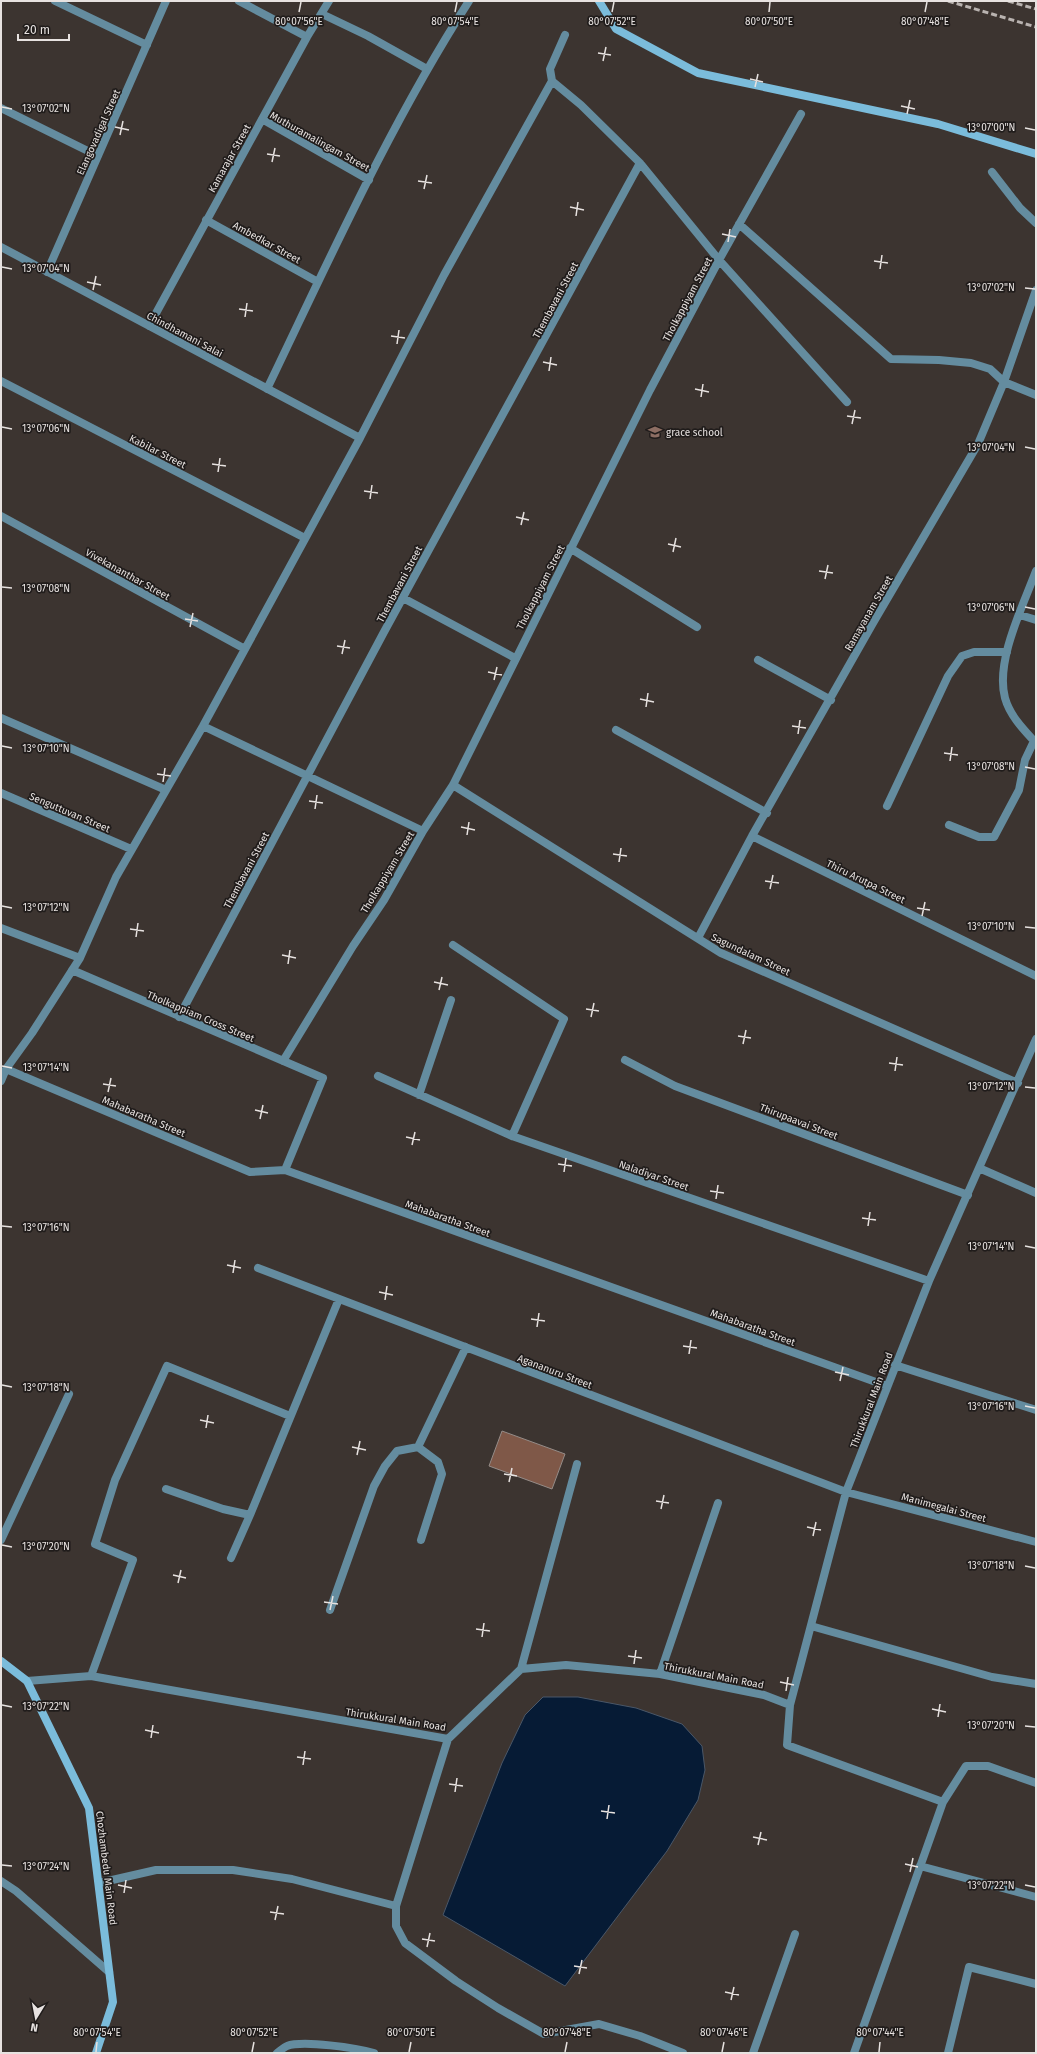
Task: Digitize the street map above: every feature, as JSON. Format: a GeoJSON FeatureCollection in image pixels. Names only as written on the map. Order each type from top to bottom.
{"type":"FeatureCollection","features":[{"type":"Feature","properties":{"kind":"street"},"geometry":{"type":"LineString","coordinates":[[55,1],[147,45]]}},
{"type":"Feature","properties":{"kind":"street","name":"Elangovadigal Street"},"geometry":{"type":"LineString","coordinates":[[47,272],[166,1]]}},
{"type":"Feature","properties":{"kind":"street"},"geometry":{"type":"LineString","coordinates":[[240,1],[307,37]]}},
{"type":"Feature","properties":{"kind":"street","name":"Kamarajar Street"},"geometry":{"type":"LineString","coordinates":[[149,326],[307,37],[329,1]]}},
{"type":"Feature","properties":{"kind":"street"},"geometry":{"type":"LineString","coordinates":[[267,389],[318,282],[426,69],[469,1]]}},
{"type":"Feature","properties":{"kind":"street"},"geometry":{"type":"LineString","coordinates":[[600,1],[616,29],[698,73],[938,124],[1034,154]]}},
{"type":"Feature","properties":{"kind":"street"},"geometry":{"type":"LineString","coordinates":[[322,14],[368,36],[426,69]]}},
{"type":"Feature","properties":{"kind":"street"},"geometry":{"type":"LineString","coordinates":[[1,1080],[6,1069],[32,1033],[80,958],[116,876],[203,726],[360,438],[444,275],[552,81],[550,69],[565,35]]}},
{"type":"Feature","properties":{"kind":"street"},"geometry":{"type":"LineString","coordinates":[[552,81],[581,105],[640,163],[718,260],[847,402]]}},
{"type":"Feature","properties":{"kind":"street"},"geometry":{"type":"LineString","coordinates":[[1,108],[98,156]]}},
{"type":"Feature","properties":{"kind":"street","name":"Tholkappiyam Street"},"geometry":{"type":"LineString","coordinates":[[283,1062],[353,946],[384,900],[423,831],[452,785],[570,548],[718,260],[801,114]]}},
{"type":"Feature","properties":{"kind":"street","name":"Muthuramalingam Street"},"geometry":{"type":"LineString","coordinates":[[262,119],[369,180]]}},
{"type":"Feature","properties":{"kind":"street","name":"Thembavani Street"},"geometry":{"type":"LineString","coordinates":[[179,1017],[403,598],[640,163]]}},
{"type":"Feature","properties":{"kind":"street"},"geometry":{"type":"LineString","coordinates":[[992,172],[1020,208],[1036,223]]}},
{"type":"Feature","properties":{"kind":"street","name":"Ambedkar Street"},"geometry":{"type":"LineString","coordinates":[[206,220],[318,282]]}},
{"type":"Feature","properties":{"kind":"street"},"geometry":{"type":"LineString","coordinates":[[739,224],[891,360],[939,360],[971,363],[990,369],[1004,382],[1036,395]]}},
{"type":"Feature","properties":{"kind":"street","name":"Chindhamani Salai"},"geometry":{"type":"LineString","coordinates":[[1,247],[360,438]]}},
{"type":"Feature","properties":{"kind":"street","name":"Ramayanam Street"},"geometry":{"type":"LineString","coordinates":[[698,938],[752,836],[767,814],[873,623],[978,444],[1004,382],[1036,290]]}},
{"type":"Feature","properties":{"kind":"street","name":"Kabilar Street"},"geometry":{"type":"LineString","coordinates":[[1,381],[305,538]]}},
{"type":"Feature","properties":{"kind":"street","name":"Vivekananthar Street"},"geometry":{"type":"LineString","coordinates":[[1,516],[245,649]]}},
{"type":"Feature","properties":{"kind":"street"},"geometry":{"type":"LineString","coordinates":[[570,548],[697,627]]}},
{"type":"Feature","properties":{"kind":"street"},"geometry":{"type":"LineString","coordinates":[[949,825],[979,837],[994,837],[1018,790],[1025,760],[1035,742],[1015,719],[1005,698],[1003,675],[1006,652],[1036,572]]}},
{"type":"Feature","properties":{"kind":"street"},"geometry":{"type":"LineString","coordinates":[[403,598],[516,658]]}},
{"type":"Feature","properties":{"kind":"street"},"geometry":{"type":"LineString","coordinates":[[1020,615],[1036,620]]}},
{"type":"Feature","properties":{"kind":"street"},"geometry":{"type":"LineString","coordinates":[[887,806],[948,676],[962,656],[974,652],[1006,652]]}},
{"type":"Feature","properties":{"kind":"street"},"geometry":{"type":"LineString","coordinates":[[758,660],[831,700]]}},
{"type":"Feature","properties":{"kind":"street"},"geometry":{"type":"LineString","coordinates":[[1,718],[166,790]]}},
{"type":"Feature","properties":{"kind":"street"},"geometry":{"type":"LineString","coordinates":[[203,726],[423,831]]}},
{"type":"Feature","properties":{"kind":"street"},"geometry":{"type":"LineString","coordinates":[[616,730],[767,814]]}},
{"type":"Feature","properties":{"kind":"street","name":"Sagundalam Street"},"geometry":{"type":"LineString","coordinates":[[452,785],[721,953],[1018,1084]]}},
{"type":"Feature","properties":{"kind":"street","name":"Senguttuvan Street"},"geometry":{"type":"LineString","coordinates":[[1,792],[132,849]]}},
{"type":"Feature","properties":{"kind":"street","name":"Thiru Arutpa Street"},"geometry":{"type":"LineString","coordinates":[[752,836],[1036,976]]}},
{"type":"Feature","properties":{"kind":"street"},"geometry":{"type":"LineString","coordinates":[[1,928],[80,958]]}},
{"type":"Feature","properties":{"kind":"street"},"geometry":{"type":"LineString","coordinates":[[452,945],[564,1019],[512,1136]]}},
{"type":"Feature","properties":{"kind":"street","name":"Tholkappiam Cross Street"},"geometry":{"type":"LineString","coordinates":[[72,970],[323,1078],[286,1170]]}},
{"type":"Feature","properties":{"kind":"street"},"geometry":{"type":"LineString","coordinates":[[419,1095],[451,1000]]}},
{"type":"Feature","properties":{"kind":"street","name":"Thirukkural Main Road"},"geometry":{"type":"LineString","coordinates":[[27,1681],[90,1676],[448,1738],[521,1668],[566,1665],[660,1674],[764,1695],[790,1705],[846,1492],[928,1281],[1018,1084],[1036,1039]]}},
{"type":"Feature","properties":{"kind":"street","name":"Thirupaavai Street"},"geometry":{"type":"LineString","coordinates":[[625,1060],[675,1086],[968,1196]]}},
{"type":"Feature","properties":{"kind":"street","name":"Mahabaratha Street"},"geometry":{"type":"LineString","coordinates":[[6,1069],[250,1172],[286,1170],[887,1386]]}},
{"type":"Feature","properties":{"kind":"street","name":"Naladiyar Street"},"geometry":{"type":"LineString","coordinates":[[378,1076],[512,1136],[928,1281]]}},
{"type":"Feature","properties":{"kind":"street"},"geometry":{"type":"LineString","coordinates":[[979,1168],[1036,1193]]}},
{"type":"Feature","properties":{"kind":"street","name":"Agananuru Street"},"geometry":{"type":"LineString","coordinates":[[258,1268],[846,1492]]}},
{"type":"Feature","properties":{"kind":"street"},"geometry":{"type":"LineString","coordinates":[[231,1558],[339,1300]]}},
{"type":"Feature","properties":{"kind":"street"},"geometry":{"type":"LineString","coordinates":[[418,1447],[466,1347]]}},
{"type":"Feature","properties":{"kind":"street"},"geometry":{"type":"LineString","coordinates":[[895,1365],[1036,1410]]}},
{"type":"Feature","properties":{"kind":"street"},"geometry":{"type":"LineString","coordinates":[[90,1676],[133,1560],[95,1544],[115,1480],[167,1366],[290,1416]]}},
{"type":"Feature","properties":{"kind":"street"},"geometry":{"type":"LineString","coordinates":[[1,1540],[69,1394]]}},
{"type":"Feature","properties":{"kind":"street"},"geometry":{"type":"LineString","coordinates":[[330,1610],[374,1486],[384,1466],[398,1451],[418,1447],[438,1462],[442,1474],[421,1540]]}},
{"type":"Feature","properties":{"kind":"street"},"geometry":{"type":"LineString","coordinates":[[521,1668],[577,1464]]}},
{"type":"Feature","properties":{"kind":"street"},"geometry":{"type":"LineString","coordinates":[[166,1489],[223,1509],[250,1515]]}},
{"type":"Feature","properties":{"kind":"street","name":"Manimegalai Street"},"geometry":{"type":"LineString","coordinates":[[846,1492],[1036,1542]]}},
{"type":"Feature","properties":{"kind":"street"},"geometry":{"type":"LineString","coordinates":[[660,1674],[718,1502]]}},
{"type":"Feature","properties":{"kind":"street"},"geometry":{"type":"LineString","coordinates":[[811,1626],[992,1676],[1036,1684]]}},
{"type":"Feature","properties":{"kind":"street","name":"Chozhambedu Main Road"},"geometry":{"type":"LineString","coordinates":[[1,1661],[27,1681],[89,1808],[113,2002],[96,2053]]}},
{"type":"Feature","properties":{"kind":"street"},"geometry":{"type":"LineString","coordinates":[[790,1705],[787,1745],[943,1802]]}},
{"type":"Feature","properties":{"kind":"street"},"geometry":{"type":"LineString","coordinates":[[448,1738],[396,1906],[396,1926],[405,1943],[456,1981],[498,2008],[544,2034],[599,2024],[640,2036],[683,2053]]}},
{"type":"Feature","properties":{"kind":"street"},"geometry":{"type":"LineString","coordinates":[[854,2053],[943,1802],[966,1766],[988,1766],[1036,1783]]}},
{"type":"Feature","properties":{"kind":"street"},"geometry":{"type":"LineString","coordinates":[[920,1866],[1036,1897]]}},
{"type":"Feature","properties":{"kind":"street"},"geometry":{"type":"LineString","coordinates":[[98,1883],[156,1870],[233,1870],[292,1879],[396,1906]]}},
{"type":"Feature","properties":{"kind":"street"},"geometry":{"type":"LineString","coordinates":[[1,1881],[16,1891],[109,1972]]}},
{"type":"Feature","properties":{"kind":"street"},"geometry":{"type":"LineString","coordinates":[[753,2053],[795,1934]]}},
{"type":"Feature","properties":{"kind":"street"},"geometry":{"type":"LineString","coordinates":[[948,2053],[970,1966],[1036,1984]]}},
{"type":"Feature","properties":{"kind":"street"},"geometry":{"type":"LineString","coordinates":[[277,2053],[288,2046],[315,2044],[356,2048],[374,2053]]}},
{"type":"Feature","properties":{"kind":"water"},"geometry":{"type":"Polygon","coordinates":[[[543,1697],[578,1697],[636,1708],[682,1724],[702,1746],[705,1770],[698,1800],[667,1851],[565,1986],[443,1915],[502,1763],[525,1715],[543,1697]]]}},
{"type":"Feature","properties":{"kind":"building"},"geometry":{"type":"Polygon","coordinates":[[[502,1431],[565,1454],[552,1489],[489,1466],[502,1431]]]}},
{"type":"Feature","properties":{"kind":"railway"},"geometry":{"type":"LineString","coordinates":[[948,1],[1036,27]]}},
{"type":"Feature","properties":{"kind":"railway"},"geometry":{"type":"LineString","coordinates":[[1008,1],[1036,9]]}},
{"type":"Feature","properties":{"kind":"place","name":"grace school"},"geometry":{"type":"Point","coordinates":[655,432]}}]}
